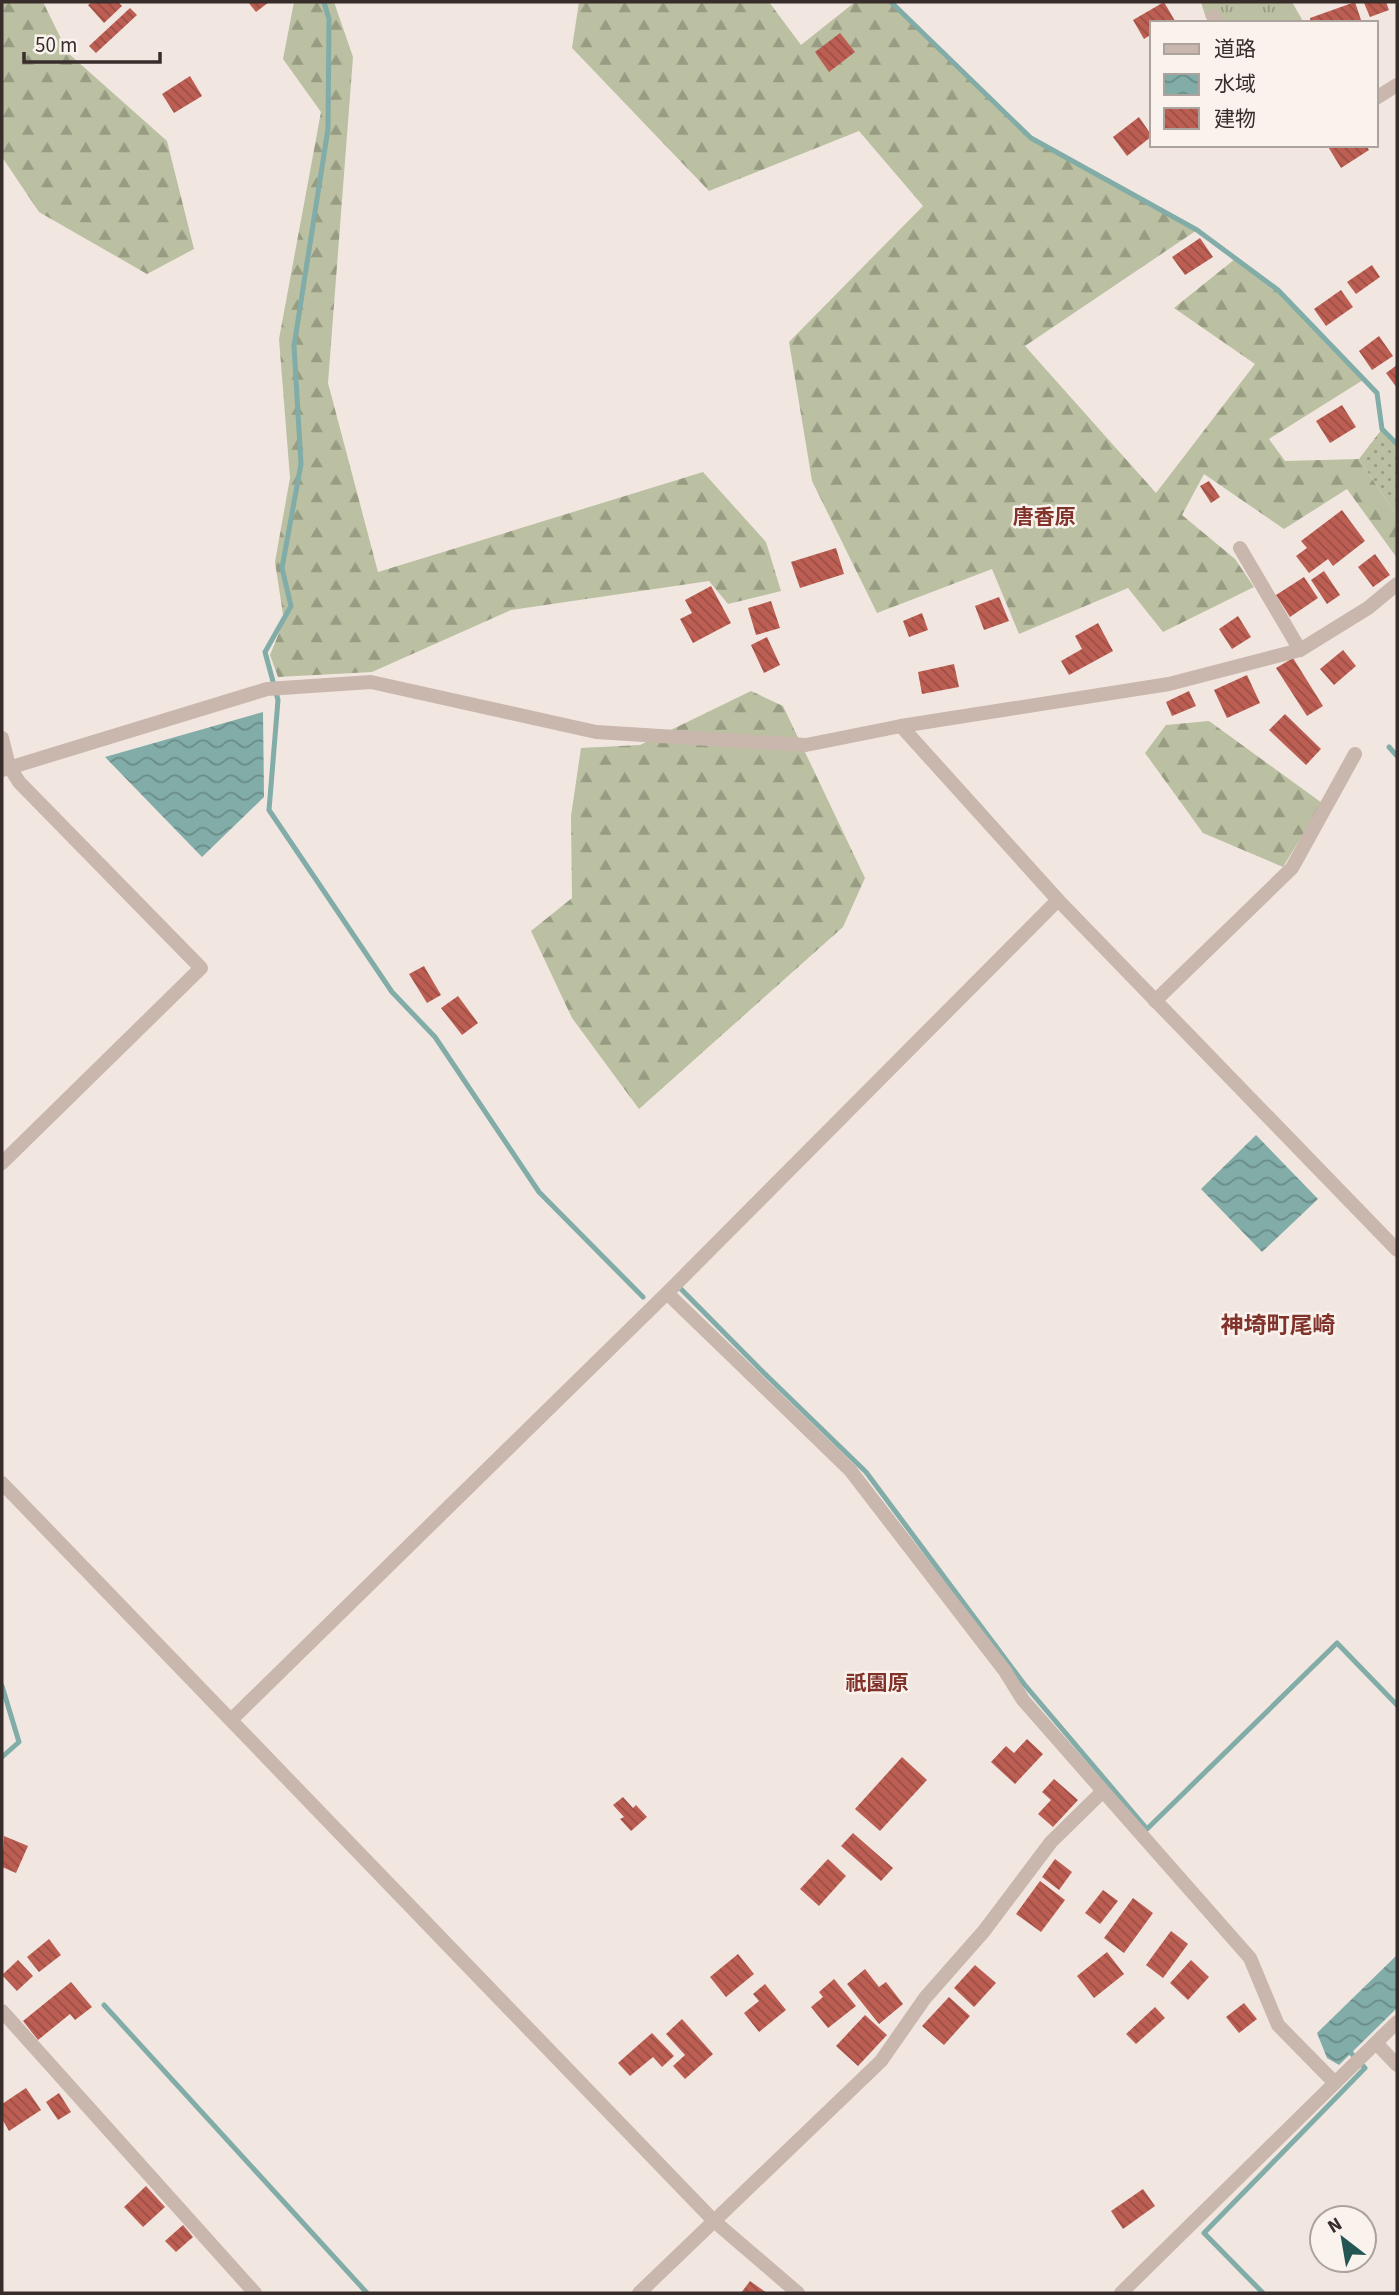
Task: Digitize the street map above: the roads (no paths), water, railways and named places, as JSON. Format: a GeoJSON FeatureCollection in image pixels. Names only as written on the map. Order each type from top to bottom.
{"type":"FeatureCollection","features":[{"type":"Feature","properties":{"kind":"street"},"geometry":{"type":"LineString","coordinates":[[1378,97],[1397,85]]}},
{"type":"Feature","properties":{"kind":"street"},"geometry":{"type":"LineString","coordinates":[[1240,548],[1300,650]]}},
{"type":"Feature","properties":{"kind":"street"},"geometry":{"type":"LineString","coordinates":[[6,768],[267,689],[371,682],[596,732],[806,745],[901,726],[1169,684],[1300,650],[1368,608],[1397,584]]}},
{"type":"Feature","properties":{"kind":"street"},"geometry":{"type":"LineString","coordinates":[[901,726],[1058,900],[1397,1250]]}},
{"type":"Feature","properties":{"kind":"street"},"geometry":{"type":"LineString","coordinates":[[2,738],[6,768],[201,968],[2,1163]]}},
{"type":"Feature","properties":{"kind":"street"},"geometry":{"type":"LineString","coordinates":[[1155,1001],[1292,869],[1355,754]]}},
{"type":"Feature","properties":{"kind":"street"},"geometry":{"type":"LineString","coordinates":[[232,1719],[667,1293],[1058,900]]}},
{"type":"Feature","properties":{"kind":"street"},"geometry":{"type":"LineString","coordinates":[[667,1293],[849,1470],[1005,1671],[1023,1700],[1250,1958],[1278,2025],[1335,2083]]}},
{"type":"Feature","properties":{"kind":"street"},"geometry":{"type":"LineString","coordinates":[[2,1483],[714,2221],[798,2293]]}},
{"type":"Feature","properties":{"kind":"street"},"geometry":{"type":"LineString","coordinates":[[639,2293],[881,2061],[925,1998],[984,1931],[1051,1842],[1102,1792]]}},
{"type":"Feature","properties":{"kind":"street"},"geometry":{"type":"LineString","coordinates":[[2,2011],[255,2293]]}},
{"type":"Feature","properties":{"kind":"street"},"geometry":{"type":"LineString","coordinates":[[1121,2293],[1397,2022]]}},
{"type":"Feature","properties":{"kind":"street"},"geometry":{"type":"LineString","coordinates":[[1376,2043],[1397,2065]]}},
{"type":"Feature","properties":{"kind":"water"},"geometry":{"type":"Polygon","coordinates":[[[263,712],[264,797],[202,857],[105,757],[263,712]]]}},
{"type":"Feature","properties":{"kind":"water"},"geometry":{"type":"Polygon","coordinates":[[[1256,1135],[1318,1199],[1262,1252],[1201,1189],[1256,1135]]]}},
{"type":"Feature","properties":{"kind":"water"},"geometry":{"type":"Polygon","coordinates":[[[1397,1955],[1397,2008],[1339,2065],[1327,2058],[1317,2033],[1397,1955]]]}},
{"type":"Feature","properties":{"kind":"waterway"},"geometry":{"type":"LineString","coordinates":[[324,2],[329,19],[328,129],[294,346],[301,464],[282,568],[291,606],[265,652],[278,700],[269,810],[392,992],[435,1037],[539,1192],[643,1297]]}},
{"type":"Feature","properties":{"kind":"waterway"},"geometry":{"type":"LineString","coordinates":[[891,2],[1031,138],[1197,230],[1278,290],[1377,393],[1382,429],[1397,444]]}},
{"type":"Feature","properties":{"kind":"waterway"},"geometry":{"type":"LineString","coordinates":[[1389,747],[1397,756]]}},
{"type":"Feature","properties":{"kind":"waterway"},"geometry":{"type":"LineString","coordinates":[[680,1288],[866,1472],[1024,1684],[1147,1829],[1337,1643],[1397,1705]]}},
{"type":"Feature","properties":{"kind":"waterway"},"geometry":{"type":"LineString","coordinates":[[2,1686],[19,1742],[2,1757]]}},
{"type":"Feature","properties":{"kind":"waterway"},"geometry":{"type":"LineString","coordinates":[[104,2005],[367,2293]]}},
{"type":"Feature","properties":{"kind":"waterway"},"geometry":{"type":"LineString","coordinates":[[1263,2293],[1204,2233],[1365,2068],[1351,2053]]}},
{"type":"Feature","properties":{"kind":"district","name":"唐香原"},"geometry":{"type":"Point","coordinates":[1044,517]}},
{"type":"Feature","properties":{"kind":"district","name":"神埼町尾崎"},"geometry":{"type":"Point","coordinates":[1278,1325]}},
{"type":"Feature","properties":{"kind":"district","name":"祇園原"},"geometry":{"type":"Point","coordinates":[877,1683]}}]}
